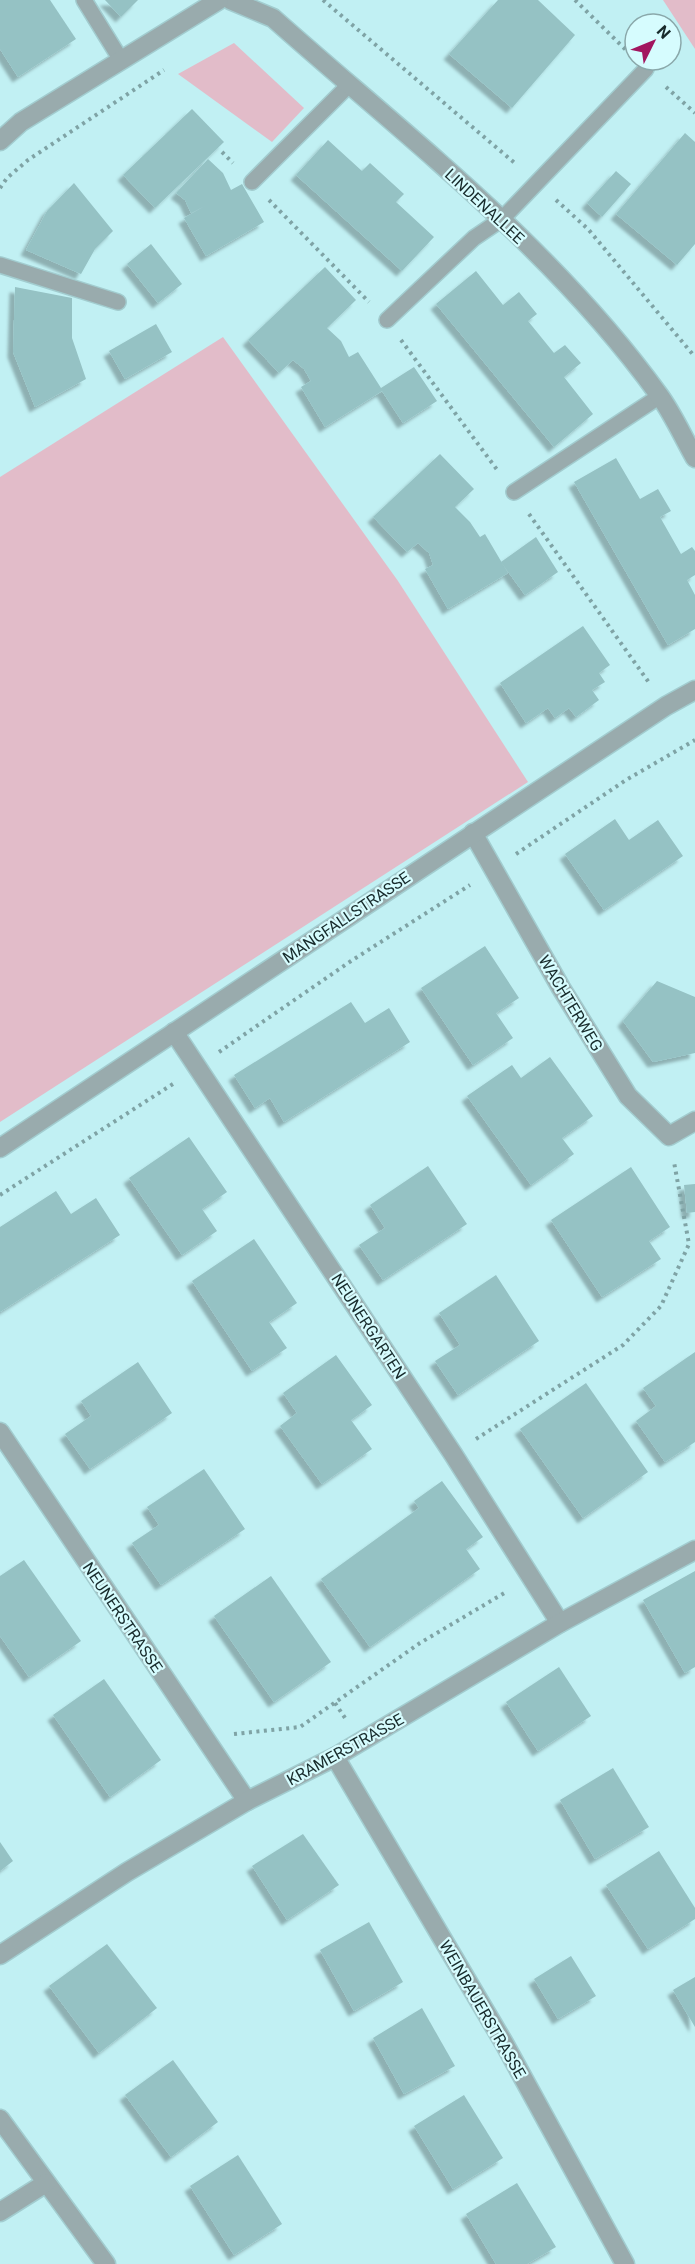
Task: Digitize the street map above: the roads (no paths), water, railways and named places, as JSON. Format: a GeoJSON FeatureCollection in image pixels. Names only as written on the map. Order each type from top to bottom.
{"type":"FeatureCollection","features":[{"type":"Feature","properties":{"kind":"street"},"geometry":{"type":"LineString","coordinates":[[0,141],[21,122],[219,0]]}},
{"type":"Feature","properties":{"kind":"street","name":"LINDENALLEE"},"geometry":{"type":"LineString","coordinates":[[230,0],[273,18],[502,219],[586,304],[660,396],[695,458]]}},
{"type":"Feature","properties":{"kind":"street","name":"MANGFALLSTRASSE"},"geometry":{"type":"LineString","coordinates":[[0,1148],[473,833],[666,706],[695,690]]}},
{"type":"Feature","properties":{"kind":"street","name":"WACHTERWEG"},"geometry":{"type":"LineString","coordinates":[[473,833],[561,988],[628,1096],[669,1136],[695,1121]]}},
{"type":"Feature","properties":{"kind":"street","name":"NEUNERGARTEN"},"geometry":{"type":"LineString","coordinates":[[174,1032],[453,1454],[560,1623]]}},
{"type":"Feature","properties":{"kind":"street","name":"NEUNERSTRASSE"},"geometry":{"type":"LineString","coordinates":[[0,1432],[247,1800]]}},
{"type":"Feature","properties":{"kind":"street","name":"KRAMERSTRASSE"},"geometry":{"type":"LineString","coordinates":[[0,1955],[127,1872],[247,1800],[335,1757],[560,1623],[695,1550]]}},
{"type":"Feature","properties":{"kind":"street","name":"WEINBAUERSTRASSE"},"geometry":{"type":"LineString","coordinates":[[335,1757],[504,2043],[625,2264]]}},
{"type":"Feature","properties":{"kind":"street"},"geometry":{"type":"LineString","coordinates":[[0,2119],[106,2264]]}},
{"type":"Feature","properties":{"kind":"street"},"geometry":{"type":"LineString","coordinates":[[0,2212],[46,2183]]}},
{"type":"Feature","properties":{"kind":"lane"},"geometry":{"type":"LineString","coordinates":[[84,0],[121,60]]}},
{"type":"Feature","properties":{"kind":"lane"},"geometry":{"type":"LineString","coordinates":[[387,320],[474,238],[502,219],[632,72]]}},
{"type":"Feature","properties":{"kind":"lane"},"geometry":{"type":"LineString","coordinates":[[252,182],[349,86]]}},
{"type":"Feature","properties":{"kind":"lane"},"geometry":{"type":"LineString","coordinates":[[0,266],[118,303]]}},
{"type":"Feature","properties":{"kind":"lane"},"geometry":{"type":"LineString","coordinates":[[514,492],[660,396]]}}]}
